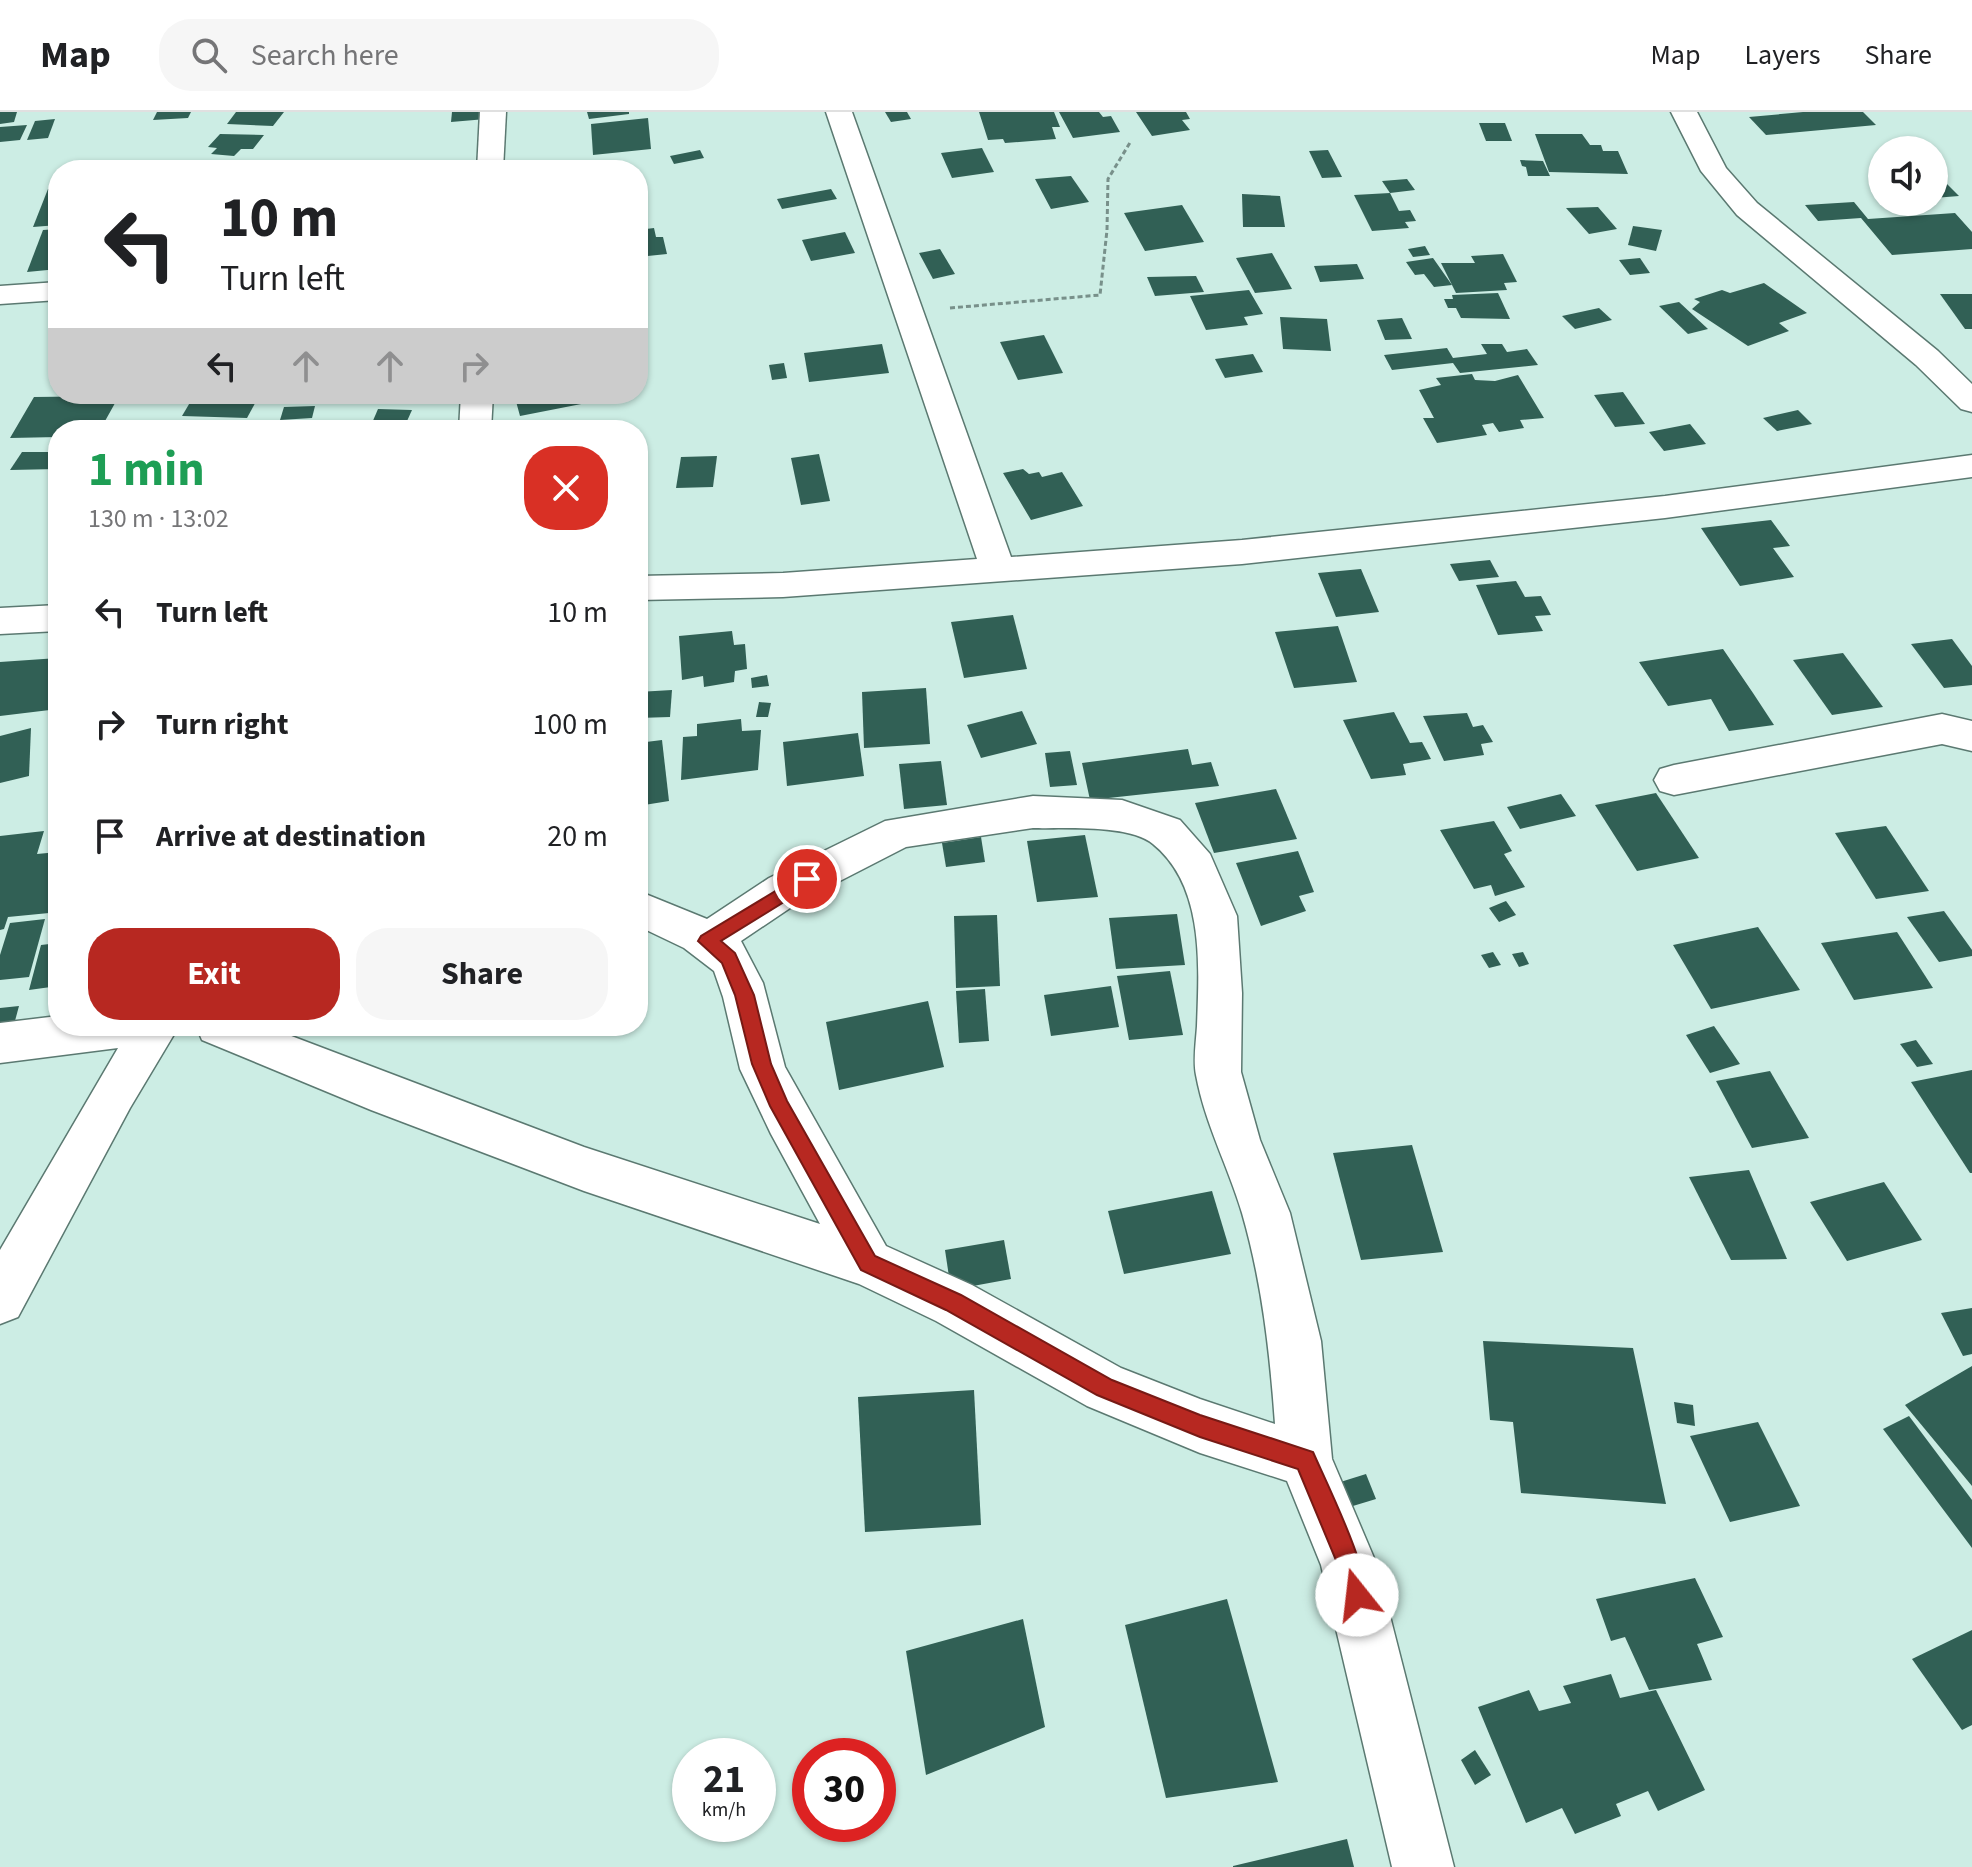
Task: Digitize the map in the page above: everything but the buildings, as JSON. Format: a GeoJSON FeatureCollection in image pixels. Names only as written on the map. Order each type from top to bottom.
{"type":"FeatureCollection","features":[{"type":"Feature","properties":{"kind":"street"},"geometry":{"type":"LineString","coordinates":[[491,160],[493,112]]}},
{"type":"Feature","properties":{"kind":"street"},"geometry":{"type":"LineString","coordinates":[[839,112],[997,567]]}},
{"type":"Feature","properties":{"kind":"street"},"geometry":{"type":"LineString","coordinates":[[1684,112],[1714,171],[1747,209],[1927,358],[1972,402]]}},
{"type":"Feature","properties":{"kind":"street"},"geometry":{"type":"LineString","coordinates":[[0,295],[48,292]]}},
{"type":"Feature","properties":{"kind":"street"},"geometry":{"type":"LineString","coordinates":[[648,588],[783,585],[997,567],[1242,552],[1665,507],[1972,466]]}},
{"type":"Feature","properties":{"kind":"street"},"geometry":{"type":"LineString","coordinates":[[0,621],[48,619]]}},
{"type":"Feature","properties":{"kind":"street"},"geometry":{"type":"LineString","coordinates":[[1674,780],[1942,729],[1972,736]]}},
{"type":"Feature","properties":{"kind":"street"},"geometry":{"type":"LineString","coordinates":[[707,941],[784,890],[899,832],[1033,812],[1122,816],[1166,831],[1195,866],[1216,916],[1220,993],[1218,1072],[1236,1140],[1266,1213],[1295,1341],[1305,1460],[1349,1565],[1423,1867]]}},
{"type":"Feature","properties":{"kind":"street"},"geometry":{"type":"LineString","coordinates":[[648,913],[707,941],[729,958],[744,995],[761,1064],[780,1106],[868,1263]]}},
{"type":"Feature","properties":{"kind":"street"},"geometry":{"type":"LineString","coordinates":[[0,1043],[57,1036]]}},
{"type":"Feature","properties":{"kind":"street"},"geometry":{"type":"LineString","coordinates":[[0,1299],[114,1093],[151,1036]]}},
{"type":"Feature","properties":{"kind":"street"},"geometry":{"type":"LineString","coordinates":[[271,1036],[314,1044],[387,1095],[584,1169],[868,1263],[954,1303],[1105,1388],[1200,1426],[1305,1460]]}},
{"type":"Feature","properties":{"kind":"path"},"geometry":{"type":"LineString","coordinates":[[910,311],[1100,295],[1107,230],[1108,179],[1131,141]]}},
{"type":"Feature","properties":{"kind":"route"},"geometry":{"type":"LineString","coordinates":[[807,879],[784,890],[707,941],[729,958],[744,995],[761,1064],[780,1106],[868,1263],[954,1303],[1105,1388],[1200,1426],[1305,1460],[1349,1565],[1357,1595]]}}]}
